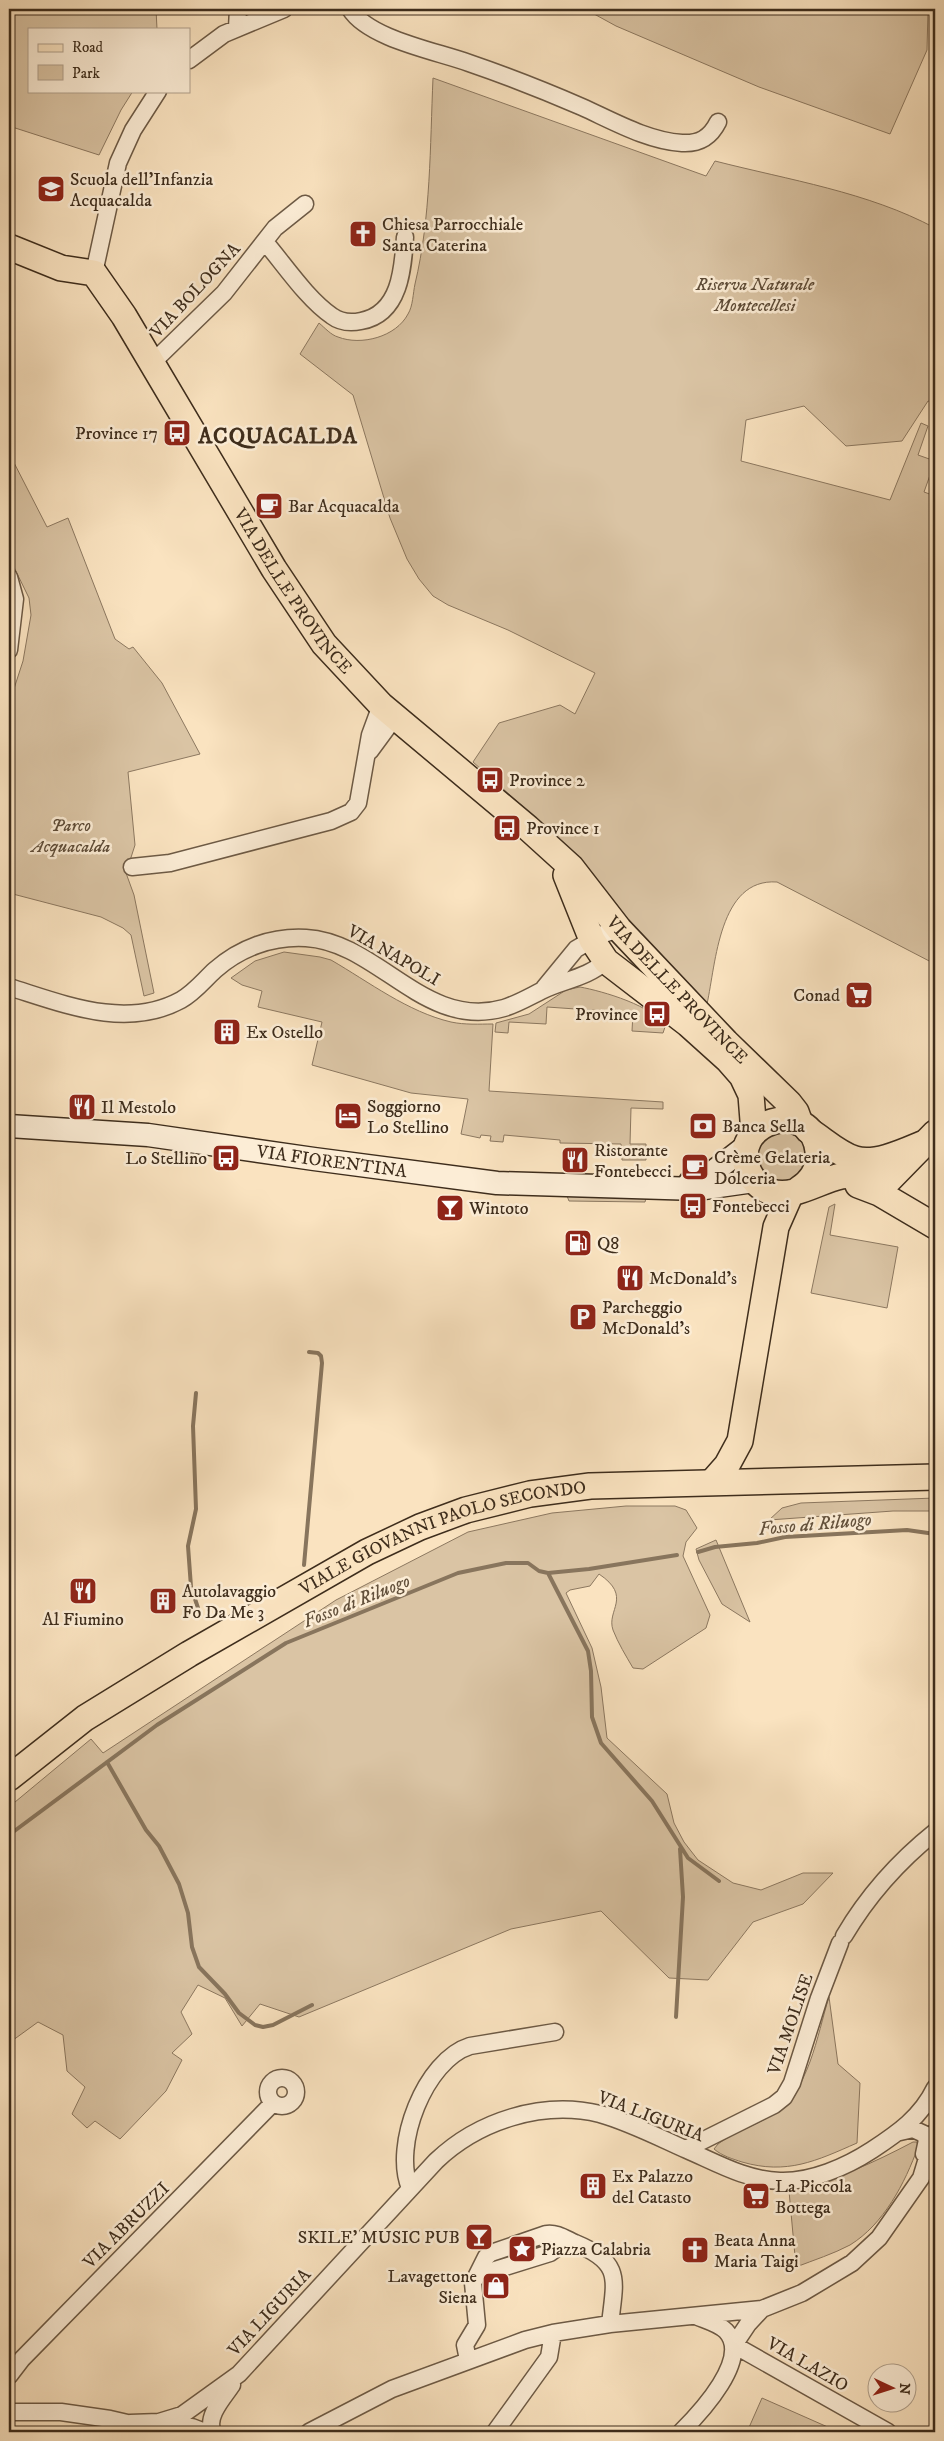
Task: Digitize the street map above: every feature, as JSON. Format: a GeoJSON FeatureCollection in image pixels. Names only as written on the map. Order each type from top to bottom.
{"type":"FeatureCollection","features":[{"type":"Feature","properties":{"kind":"main road"},"geometry":{"type":"LineString","coordinates":[[9,247],[61,268],[94,273]]}},
{"type":"Feature","properties":{"kind":"main road","name":"VIA DELLE PROVINCE"},"geometry":{"type":"LineString","coordinates":[[94,273],[124,316],[268,559],[305,617],[337,660],[388,711],[576,872],[619,929],[726,1042],[781,1094],[794,1108],[804,1126]]}},
{"type":"Feature","properties":{"kind":"main road","name":"VIA DELLE PROVINCE"},"geometry":{"type":"LineString","coordinates":[[557,854],[582,915],[584,944],[684,1020],[738,1071],[746,1082],[751,1095],[751,1139]]}},
{"type":"Feature","properties":{"kind":"main road","name":"VIA FIORENTINA"},"geometry":{"type":"LineString","coordinates":[[656,1186],[690,1182],[707,1176],[772,1121],[787,1120],[804,1126]]}},
{"type":"Feature","properties":{"kind":"main road","name":"VIA FIORENTINA"},"geometry":{"type":"LineString","coordinates":[[9,1126],[148,1135],[497,1183],[704,1188],[760,1185],[780,1194],[846,1175],[884,1180],[892,1178]]}},
{"type":"Feature","properties":{"kind":"main road"},"geometry":{"type":"LineString","coordinates":[[804,1126],[845,1155],[867,1161],[881,1168],[892,1178],[910,1210]]}},
{"type":"Feature","properties":{"kind":"main road"},"geometry":{"type":"LineString","coordinates":[[776,1227],[802,1189],[812,1178],[818,1163],[818,1148],[804,1126]]}},
{"type":"Feature","properties":{"kind":"main road"},"geometry":{"type":"LineString","coordinates":[[867,1161],[930,1138]]}},
{"type":"Feature","properties":{"kind":"main road"},"geometry":{"type":"LineString","coordinates":[[892,1178],[930,1138]]}},
{"type":"Feature","properties":{"kind":"main road"},"geometry":{"type":"LineString","coordinates":[[712,1482],[727,1465],[740,1441],[776,1227],[773,1212],[746,1160],[751,1139]]}},
{"type":"Feature","properties":{"kind":"main road","name":"VIA FIORENTINA"},"geometry":{"type":"LineString","coordinates":[[802,1189],[845,1184],[867,1187],[935,1226]]}},
{"type":"Feature","properties":{"kind":"main road"},"geometry":{"type":"LineString","coordinates":[[740,1441],[745,1463],[754,1481]]}},
{"type":"Feature","properties":{"kind":"main road","name":"VIALE GIOVANNI PAOLO SECONDO"},"geometry":{"type":"LineString","coordinates":[[9,1778],[85,1718],[120,1695],[337,1569],[420,1527],[491,1503],[554,1490],[616,1485],[935,1477]]}},
{"type":"Feature","properties":{"kind":"street"},"geometry":{"type":"LineString","coordinates":[[237,28],[238,9]]}},
{"type":"Feature","properties":{"kind":"street"},"geometry":{"type":"LineString","coordinates":[[190,59],[216,39],[237,28],[284,9]]}},
{"type":"Feature","properties":{"kind":"street"},"geometry":{"type":"LineString","coordinates":[[350,9],[362,22],[384,34],[499,74],[650,136],[676,142],[697,142],[711,134],[718,122]]}},
{"type":"Feature","properties":{"kind":"street"},"geometry":{"type":"LineString","coordinates":[[94,273],[118,163],[133,130],[157,92]]}},
{"type":"Feature","properties":{"kind":"street","name":"VIA BOLOGNA"},"geometry":{"type":"LineString","coordinates":[[152,363],[218,299],[284,220],[305,204]]}},
{"type":"Feature","properties":{"kind":"street","name":"VIA BOLOGNA"},"geometry":{"type":"LineString","coordinates":[[265,242],[326,312],[340,320],[354,322],[376,317],[392,300],[402,269],[405,237]]}},
{"type":"Feature","properties":{"kind":"street"},"geometry":{"type":"LineString","coordinates":[[9,577],[15,599],[9,650]]}},
{"type":"Feature","properties":{"kind":"street"},"geometry":{"type":"LineString","coordinates":[[132,867],[182,860],[343,817],[355,808],[359,799],[367,755],[388,711]]}},
{"type":"Feature","properties":{"kind":"street","name":"VIA NAPOLI"},"geometry":{"type":"LineString","coordinates":[[541,991],[584,944],[619,929]]}},
{"type":"Feature","properties":{"kind":"street","name":"VIA NAPOLI"},"geometry":{"type":"LineString","coordinates":[[9,987],[98,1012],[138,1013],[161,1008],[180,1000],[220,966],[250,948],[276,940],[300,938],[324,940],[348,949],[425,998],[444,1005],[468,1010],[494,1010],[513,1005],[541,991],[588,974],[606,961]]}},
{"type":"Feature","properties":{"kind":"street","name":"VIA MOLISE"},"geometry":{"type":"LineString","coordinates":[[686,2149],[774,2105],[784,2097],[792,2083],[819,1998],[842,1940],[861,1910],[892,1874],[935,1832]]}},
{"type":"Feature","properties":{"kind":"street"},"geometry":{"type":"LineString","coordinates":[[410,2188],[404,2164],[408,2137],[426,2087],[443,2062],[452,2054],[470,2046],[555,2032]]}},
{"type":"Feature","properties":{"kind":"street","name":"VIA LIGURIA"},"geometry":{"type":"LineString","coordinates":[[130,2423],[159,2422],[177,2417],[201,2403],[239,2374],[410,2188],[446,2152],[470,2134],[497,2122],[526,2114],[557,2111],[600,2114],[743,2174],[786,2181],[818,2175],[867,2154],[900,2132],[923,2108],[935,2088]]}},
{"type":"Feature","properties":{"kind":"street","name":"VIA ABRUZZI"},"geometry":{"type":"LineString","coordinates":[[9,2376],[22,2359],[273,2104]]}},
{"type":"Feature","properties":{"kind":"street"},"geometry":{"type":"LineString","coordinates":[[900,2132],[916,2130],[926,2138],[923,2157],[909,2196]]}},
{"type":"Feature","properties":{"kind":"street"},"geometry":{"type":"LineString","coordinates":[[309,2432],[386,2392],[519,2342],[553,2333],[610,2324],[762,2309],[802,2293],[852,2263],[879,2238],[909,2196],[923,2172],[935,2132]]}},
{"type":"Feature","properties":{"kind":"street"},"geometry":{"type":"LineString","coordinates":[[468,2360],[465,2345],[478,2325],[473,2283],[481,2269],[492,2272],[550,2253],[557,2248],[563,2238],[593,2252],[611,2268],[615,2285],[610,2324]]}},
{"type":"Feature","properties":{"kind":"street"},"geometry":{"type":"LineString","coordinates":[[681,2432],[719,2386],[730,2364],[734,2345],[748,2324],[762,2309]]}},
{"type":"Feature","properties":{"kind":"street"},"geometry":{"type":"LineString","coordinates":[[694,2316],[724,2329],[734,2345]]}},
{"type":"Feature","properties":{"kind":"street"},"geometry":{"type":"LineString","coordinates":[[495,2432],[546,2361],[552,2348],[553,2333]]}},
{"type":"Feature","properties":{"kind":"street","name":"VIA LAZIO"},"geometry":{"type":"LineString","coordinates":[[734,2345],[888,2432]]}},
{"type":"Feature","properties":{"kind":"street","name":"VIA LIGURIA"},"geometry":{"type":"LineString","coordinates":[[214,2432],[211,2425],[212,2417],[239,2374]]}},
{"type":"Feature","properties":{"kind":"street"},"geometry":{"type":"LineString","coordinates":[[9,2412],[61,2412],[130,2423],[153,2429],[192,2427],[205,2432]]}},
{"type":"Feature","properties":{"kind":"green space"},"geometry":{"type":"Polygon","coordinates":[[[9,9],[156,9],[157,28],[28,28],[28,92],[132,92],[121,110],[99,155],[9,126],[9,9]]]}},
{"type":"Feature","properties":{"kind":"green space"},"geometry":{"type":"Polygon","coordinates":[[[585,9],[928,9],[927,50],[890,134],[759,87],[616,26],[585,9]]]}},
{"type":"Feature","properties":{"kind":"green space","name":"Riserva Naturale Montecellesi"},"geometry":{"type":"Polygon","coordinates":[[[433,78],[706,176],[715,161],[855,196],[883,205],[935,228],[935,403],[928,401],[902,441],[846,446],[804,406],[746,420],[741,461],[890,500],[921,423],[928,426],[918,455],[935,461],[924,492],[935,496],[935,964],[777,882],[758,884],[743,894],[732,908],[724,926],[718,946],[707,1004],[627,920],[575,853],[473,762],[499,723],[560,705],[575,714],[595,673],[508,630],[448,605],[433,596],[419,579],[407,559],[390,518],[353,395],[300,354],[319,323],[330,333],[338,337],[347,340],[367,340],[377,338],[395,329],[410,311],[427,207],[433,78]]]}},
{"type":"Feature","properties":{"kind":"green space","name":"Parco Acquacalda"},"geometry":{"type":"Polygon","coordinates":[[[9,453],[47,527],[68,518],[115,639],[129,649],[133,647],[162,683],[200,754],[128,772],[135,845],[126,873],[134,895],[154,993],[144,996],[131,935],[123,928],[101,917],[9,893],[9,704],[23,661],[31,615],[29,598],[9,557],[9,453]]]}},
{"type":"Feature","properties":{"kind":"green space"},"geometry":{"type":"Polygon","coordinates":[[[284,952],[331,960],[404,1004],[435,1017],[462,1024],[493,1024],[489,1091],[663,1102],[663,1109],[631,1108],[630,1144],[646,1144],[646,1160],[622,1160],[621,1144],[560,1143],[560,1140],[504,1135],[503,1142],[490,1141],[491,1136],[481,1135],[480,1138],[461,1134],[468,1099],[411,1093],[312,1065],[322,1022],[258,1007],[262,991],[242,985],[231,978],[255,961],[284,952]]]}},
{"type":"Feature","properties":{"kind":"green space"},"geometry":{"type":"Polygon","coordinates":[[[580,987],[614,996],[651,1012],[665,1027],[663,1033],[632,1031],[633,1013],[547,1007],[546,1024],[509,1022],[508,1033],[495,1032],[496,1023],[529,1014],[566,990],[580,987]]]}},
{"type":"Feature","properties":{"kind":"green space"},"geometry":{"type":"Polygon","coordinates":[[[791,1129],[809,1147],[804,1172],[789,1182],[780,1182],[764,1175],[759,1168],[756,1150],[765,1134],[791,1129]]]}},
{"type":"Feature","properties":{"kind":"green space"},"geometry":{"type":"Polygon","coordinates":[[[567,1196],[646,1198],[645,1202],[569,1201],[567,1196]]]}},
{"type":"Feature","properties":{"kind":"green space"},"geometry":{"type":"Polygon","coordinates":[[[835,1204],[830,1235],[898,1247],[887,1308],[811,1293],[829,1207],[835,1204]]]}},
{"type":"Feature","properties":{"kind":"green space"},"geometry":{"type":"Polygon","coordinates":[[[935,1498],[935,1511],[893,1511],[769,1520],[782,1508],[801,1503],[935,1498]]]}},
{"type":"Feature","properties":{"kind":"green space"},"geometry":{"type":"Polygon","coordinates":[[[626,1506],[675,1506],[686,1510],[697,1528],[686,1542],[683,1556],[710,1615],[706,1628],[643,1669],[633,1668],[613,1630],[612,1623],[617,1597],[615,1590],[609,1582],[599,1574],[590,1586],[570,1590],[566,1593],[592,1648],[601,1687],[607,1738],[667,1794],[674,1823],[684,1842],[698,1860],[733,1883],[761,1890],[803,1873],[833,1873],[803,1904],[753,1922],[708,1980],[669,1978],[601,1911],[511,1929],[299,2017],[260,2004],[242,2026],[225,1998],[198,1985],[181,2012],[192,2034],[172,2053],[182,2060],[166,2091],[120,2139],[95,2121],[87,2128],[72,2114],[85,2087],[67,2071],[63,2035],[38,2022],[9,2043],[9,1807],[91,1739],[103,1753],[336,1600],[468,1532],[552,1513],[626,1506]]]}},
{"type":"Feature","properties":{"kind":"green space"},"geometry":{"type":"Polygon","coordinates":[[[716,1540],[750,1622],[722,1604],[699,1560],[696,1549],[716,1540]]]}},
{"type":"Feature","properties":{"kind":"green space"},"geometry":{"type":"Polygon","coordinates":[[[829,1997],[838,2064],[860,2083],[857,2143],[801,2164],[773,2167],[758,2166],[735,2160],[714,2149],[718,2144],[731,2136],[772,2115],[785,2105],[795,2093],[810,2062],[829,1997]]]}},
{"type":"Feature","properties":{"kind":"green space"},"geometry":{"type":"Polygon","coordinates":[[[913,2142],[917,2142],[918,2147],[907,2175],[892,2202],[873,2226],[850,2245],[796,2267],[789,2191],[853,2171],[913,2142]]]}},
{"type":"Feature","properties":{"kind":"green space"},"geometry":{"type":"Polygon","coordinates":[[[762,2398],[839,2432],[747,2432],[762,2398]]]}},
{"type":"Feature","properties":{"kind":"waterway"},"geometry":{"type":"LineString","coordinates":[[304,1565],[322,1363],[321,1356],[318,1353],[309,1352]]}},
{"type":"Feature","properties":{"kind":"waterway"},"geometry":{"type":"LineString","coordinates":[[196,1393],[193,1426],[196,1509],[188,1546],[191,1587],[198,1608]]}},
{"type":"Feature","properties":{"kind":"waterway","name":"Fosso di Riluogo"},"geometry":{"type":"LineString","coordinates":[[698,1552],[715,1547],[757,1543],[785,1537],[907,1530],[935,1534]]}},
{"type":"Feature","properties":{"kind":"waterway","name":"Fosso di Riluogo"},"geometry":{"type":"LineString","coordinates":[[9,1835],[157,1725],[286,1643],[458,1573],[506,1563],[528,1563],[539,1571],[548,1573],[589,1569],[677,1555]]}},
{"type":"Feature","properties":{"kind":"waterway"},"geometry":{"type":"LineString","coordinates":[[548,1573],[588,1651],[591,1671],[592,1717],[601,1743],[652,1801],[688,1858],[719,1881]]}},
{"type":"Feature","properties":{"kind":"waterway"},"geometry":{"type":"LineString","coordinates":[[107,1762],[146,1830],[159,1846],[179,1884],[188,1913],[192,1947],[199,1967],[225,1994],[239,2013],[255,2025],[263,2027],[273,2025],[312,2005]]}},
{"type":"Feature","properties":{"kind":"waterway"},"geometry":{"type":"LineString","coordinates":[[676,2017],[683,1897],[680,1849]]}},
{"type":"Feature","properties":{"kind":"place","name":"Scuola dell'Infanzia Acquacalda"},"geometry":{"type":"Point","coordinates":[51,189]}},
{"type":"Feature","properties":{"kind":"place","name":"Chiesa Parrocchiale Santa Caterina"},"geometry":{"type":"Point","coordinates":[363,234]}},
{"type":"Feature","properties":{"kind":"place","name":"Province 17"},"geometry":{"type":"Point","coordinates":[177,433]}},
{"type":"Feature","properties":{"kind":"place","name":"Bar Acquacalda"},"geometry":{"type":"Point","coordinates":[269,506]}},
{"type":"Feature","properties":{"kind":"place","name":"Province 2"},"geometry":{"type":"Point","coordinates":[490,780]}},
{"type":"Feature","properties":{"kind":"place","name":"Province 1"},"geometry":{"type":"Point","coordinates":[507,828]}},
{"type":"Feature","properties":{"kind":"place","name":"Conad"},"geometry":{"type":"Point","coordinates":[859,995]}},
{"type":"Feature","properties":{"kind":"place","name":"Province"},"geometry":{"type":"Point","coordinates":[657,1014]}},
{"type":"Feature","properties":{"kind":"place","name":"Ex Ostello"},"geometry":{"type":"Point","coordinates":[227,1032]}},
{"type":"Feature","properties":{"kind":"place","name":"Il Mestolo"},"geometry":{"type":"Point","coordinates":[82,1107]}},
{"type":"Feature","properties":{"kind":"place","name":"Soggiorno Lo Stellino"},"geometry":{"type":"Point","coordinates":[348,1116]}},
{"type":"Feature","properties":{"kind":"place","name":"Banca Sella"},"geometry":{"type":"Point","coordinates":[703,1126]}},
{"type":"Feature","properties":{"kind":"place","name":"Lo Stellino"},"geometry":{"type":"Point","coordinates":[226,1158]}},
{"type":"Feature","properties":{"kind":"place","name":"Ristorante Fontebecci"},"geometry":{"type":"Point","coordinates":[575,1160]}},
{"type":"Feature","properties":{"kind":"place","name":"Crème Gelateria Dolceria"},"geometry":{"type":"Point","coordinates":[695,1167]}},
{"type":"Feature","properties":{"kind":"place","name":"Fontebecci"},"geometry":{"type":"Point","coordinates":[693,1206]}},
{"type":"Feature","properties":{"kind":"place","name":"Wintoto"},"geometry":{"type":"Point","coordinates":[450,1208]}},
{"type":"Feature","properties":{"kind":"place","name":"Q8"},"geometry":{"type":"Point","coordinates":[578,1243]}},
{"type":"Feature","properties":{"kind":"place","name":"McDonald's"},"geometry":{"type":"Point","coordinates":[630,1278]}},
{"type":"Feature","properties":{"kind":"place","name":"Parcheggio McDonald's"},"geometry":{"type":"Point","coordinates":[583,1317]}},
{"type":"Feature","properties":{"kind":"place","name":"Al Fiumino"},"geometry":{"type":"Point","coordinates":[83,1591]}},
{"type":"Feature","properties":{"kind":"place","name":"Autolavaggio Fo Da Me 3"},"geometry":{"type":"Point","coordinates":[163,1601]}},
{"type":"Feature","properties":{"kind":"place","name":"Ex Palazzo del Catasto"},"geometry":{"type":"Point","coordinates":[593,2186]}},
{"type":"Feature","properties":{"kind":"place","name":"La Piccola Bottega"},"geometry":{"type":"Point","coordinates":[756,2196]}},
{"type":"Feature","properties":{"kind":"place","name":"SKILE' MUSIC PUB"},"geometry":{"type":"Point","coordinates":[479,2237]}},
{"type":"Feature","properties":{"kind":"place","name":"Piazza Calabria"},"geometry":{"type":"Point","coordinates":[522,2249]}},
{"type":"Feature","properties":{"kind":"place","name":"Beata Anna Maria Taigi"},"geometry":{"type":"Point","coordinates":[695,2250]}},
{"type":"Feature","properties":{"kind":"place","name":"Lavagettone Siena"},"geometry":{"type":"Point","coordinates":[496,2286]}},
{"type":"Feature","properties":{"kind":"district","name":"ACQUACALDA"},"geometry":{"type":"Point","coordinates":[278,435]}}]}
